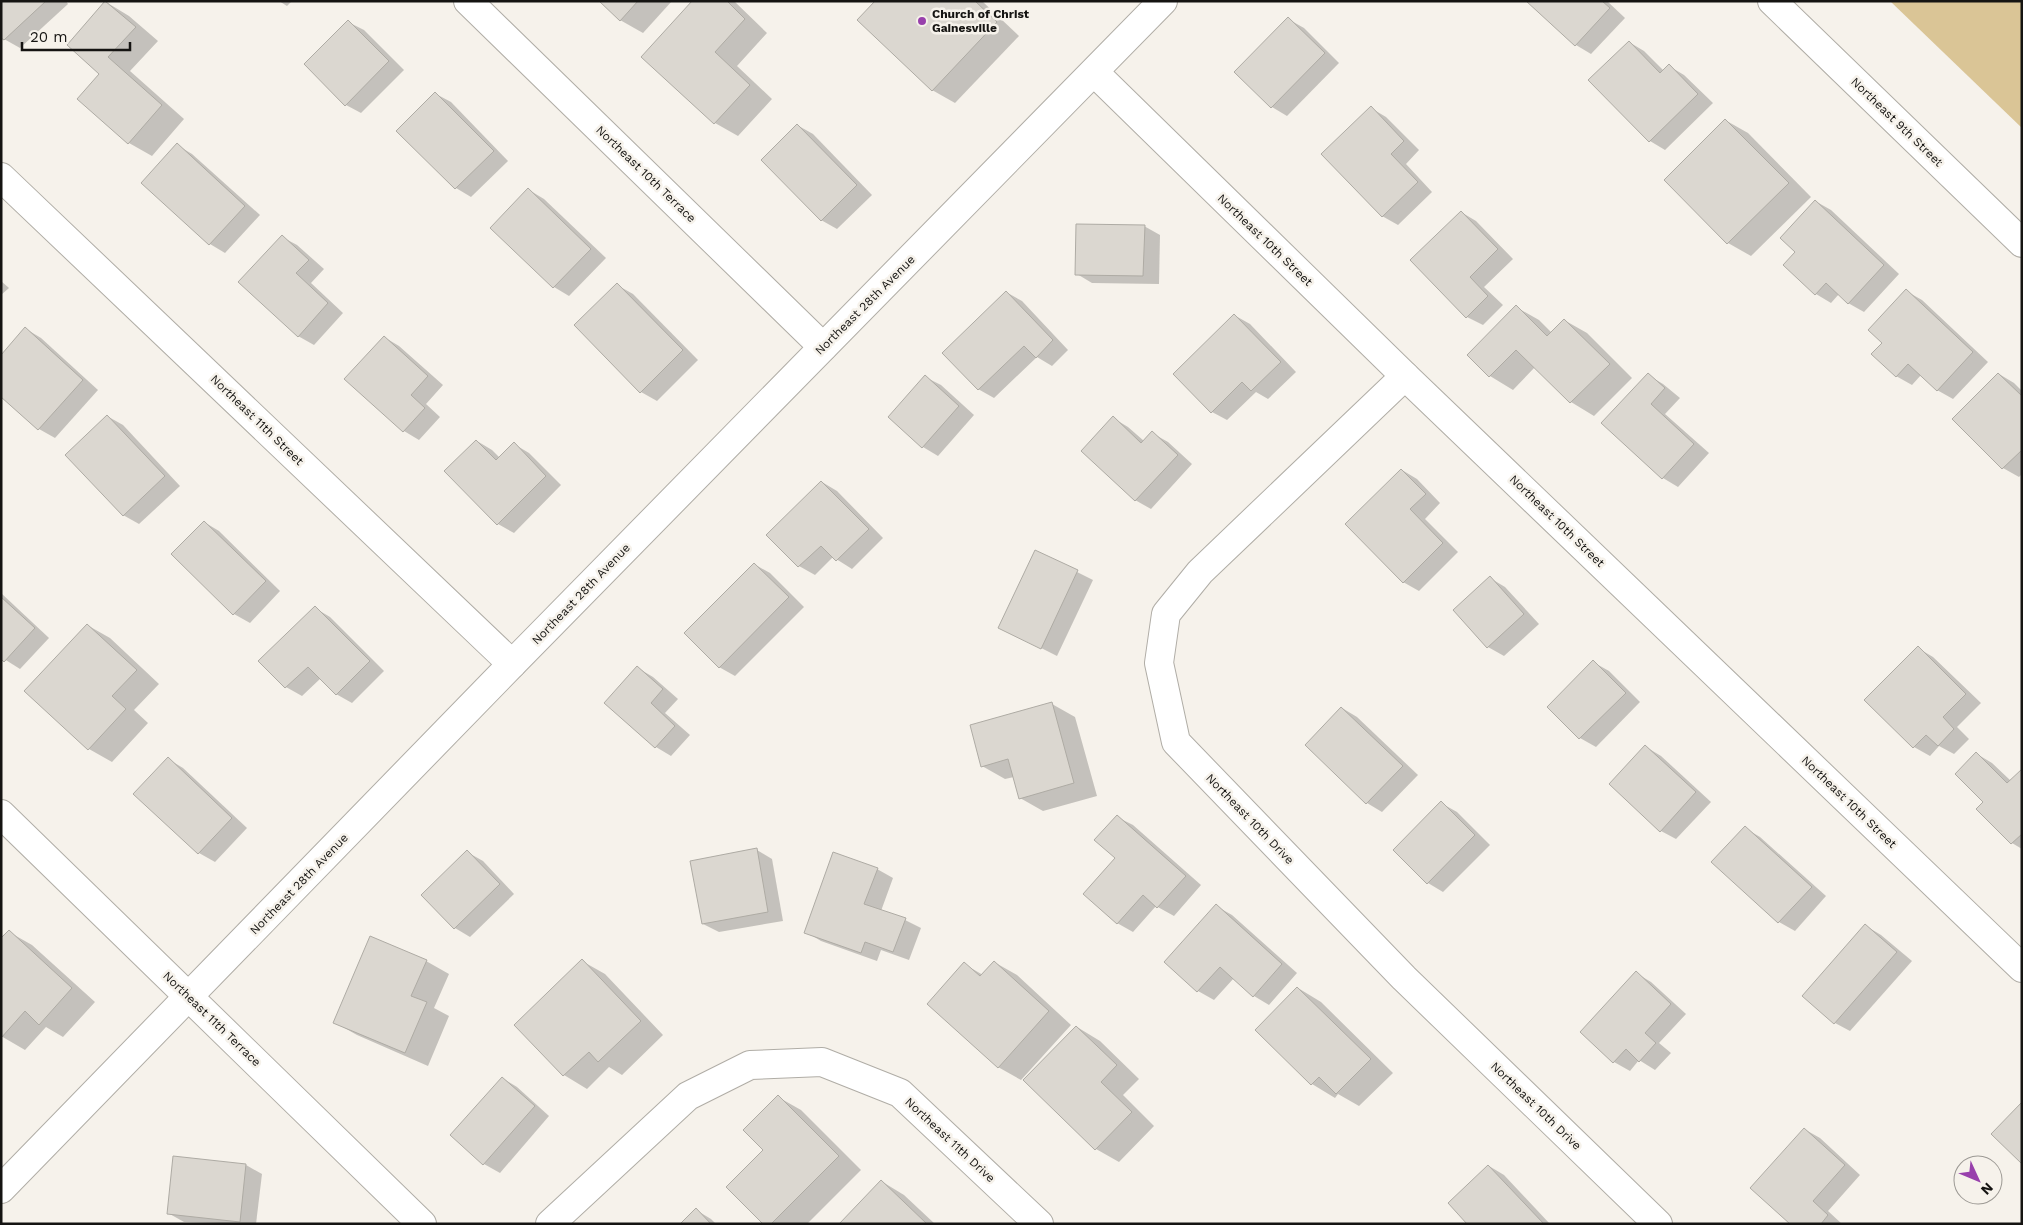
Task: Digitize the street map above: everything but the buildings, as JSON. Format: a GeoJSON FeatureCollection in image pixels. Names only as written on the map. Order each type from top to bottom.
{"type":"FeatureCollection","features":[{"type":"Feature","properties":{"kind":"street","name":"Northeast 10th Terrace"},"geometry":{"type":"LineString","coordinates":[[468,1],[823,347]]}},
{"type":"Feature","properties":{"kind":"street","name":"Northeast 28th Avenue"},"geometry":{"type":"LineString","coordinates":[[1,1189],[190,997],[512,664],[1163,1]]}},
{"type":"Feature","properties":{"kind":"street","name":"Northeast 9th Street"},"geometry":{"type":"LineString","coordinates":[[1772,1],[2022,243]]}},
{"type":"Feature","properties":{"kind":"street","name":"Northeast 10th Street"},"geometry":{"type":"LineString","coordinates":[[1094,72],[1405,376],[2022,968]]}},
{"type":"Feature","properties":{"kind":"street","name":"Northeast 11th Street"},"geometry":{"type":"LineString","coordinates":[[1,177],[512,664]]}},
{"type":"Feature","properties":{"kind":"street","name":"Northeast 10th Drive"},"geometry":{"type":"LineString","coordinates":[[1405,376],[1200,572],[1166,614],[1159,663],[1176,742],[1404,978],[1658,1224]]}},
{"type":"Feature","properties":{"kind":"street","name":"Northeast 11th Terrace"},"geometry":{"type":"LineString","coordinates":[[1,814],[422,1224]]}},
{"type":"Feature","properties":{"kind":"street","name":"Northeast 11th Drive"},"geometry":{"type":"LineString","coordinates":[[550,1224],[688,1096],[750,1065],[822,1062],[900,1093],[1039,1224]]}},
{"type":"Feature","properties":{"kind":"shaded area"},"geometry":{"type":"Polygon","coordinates":[[[1890,1],[2022,1],[2022,128],[1890,1]]]}},
{"type":"Feature","properties":{"kind":"place","name":"Church of Christ Gainesville"},"geometry":{"type":"Point","coordinates":[922,21]}}]}
